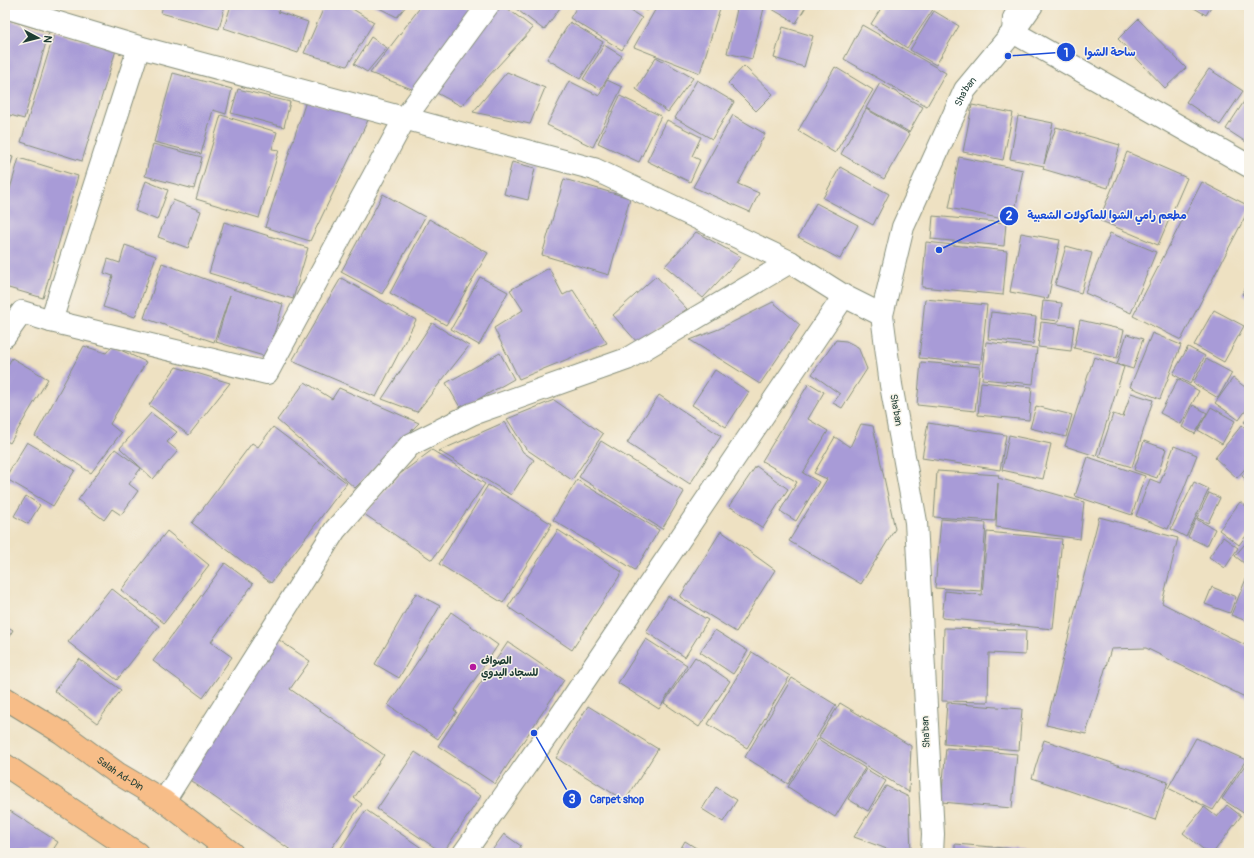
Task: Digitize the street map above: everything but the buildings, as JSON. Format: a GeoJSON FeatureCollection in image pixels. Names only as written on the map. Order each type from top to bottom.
{"type":"FeatureCollection","features":[{"type":"Feature","properties":{"kind":"highway","name":"Salah Ad-Din"},"geometry":{"type":"LineString","coordinates":[[5,698],[62,733],[117,773],[164,801],[232,853]]}},
{"type":"Feature","properties":{"kind":"highway"},"geometry":{"type":"LineString","coordinates":[[5,765],[137,853]]}},
{"type":"Feature","properties":{"kind":"street"},"geometry":{"type":"LineString","coordinates":[[5,336],[14,309],[52,321],[267,373],[405,118],[488,5]]}},
{"type":"Feature","properties":{"kind":"street"},"geometry":{"type":"LineString","coordinates":[[1015,5],[1013,32],[1249,166]]}},
{"type":"Feature","properties":{"kind":"street","name":"Sha'ban"},"geometry":{"type":"LineString","coordinates":[[932,853],[916,522],[891,385],[882,316],[903,227],[965,90],[1013,32],[1032,5]]}},
{"type":"Feature","properties":{"kind":"street"},"geometry":{"type":"LineString","coordinates":[[5,7],[139,47],[594,169],[790,262],[844,296],[882,316]]}},
{"type":"Feature","properties":{"kind":"street"},"geometry":{"type":"LineString","coordinates":[[52,321],[139,47]]}},
{"type":"Feature","properties":{"kind":"street"},"geometry":{"type":"LineString","coordinates":[[164,801],[335,530],[410,445],[472,414],[627,359],[790,262]]}},
{"type":"Feature","properties":{"kind":"street"},"geometry":{"type":"LineString","coordinates":[[464,853],[555,724],[844,296]]}},
{"type":"Feature","properties":{"kind":"place","name":"ساحة الشوا"},"geometry":{"type":"Point","coordinates":[1008,56]}},
{"type":"Feature","properties":{"kind":"place","name":"مطعم رامي الشوا للمأكولات الشعبية"},"geometry":{"type":"Point","coordinates":[939,250]}},
{"type":"Feature","properties":{"kind":"place","name":"الصواف للسجاد اليدوي"},"geometry":{"type":"Point","coordinates":[473,667]}},
{"type":"Feature","properties":{"kind":"place","name":"Carpet shop"},"geometry":{"type":"Point","coordinates":[534,733]}}]}
